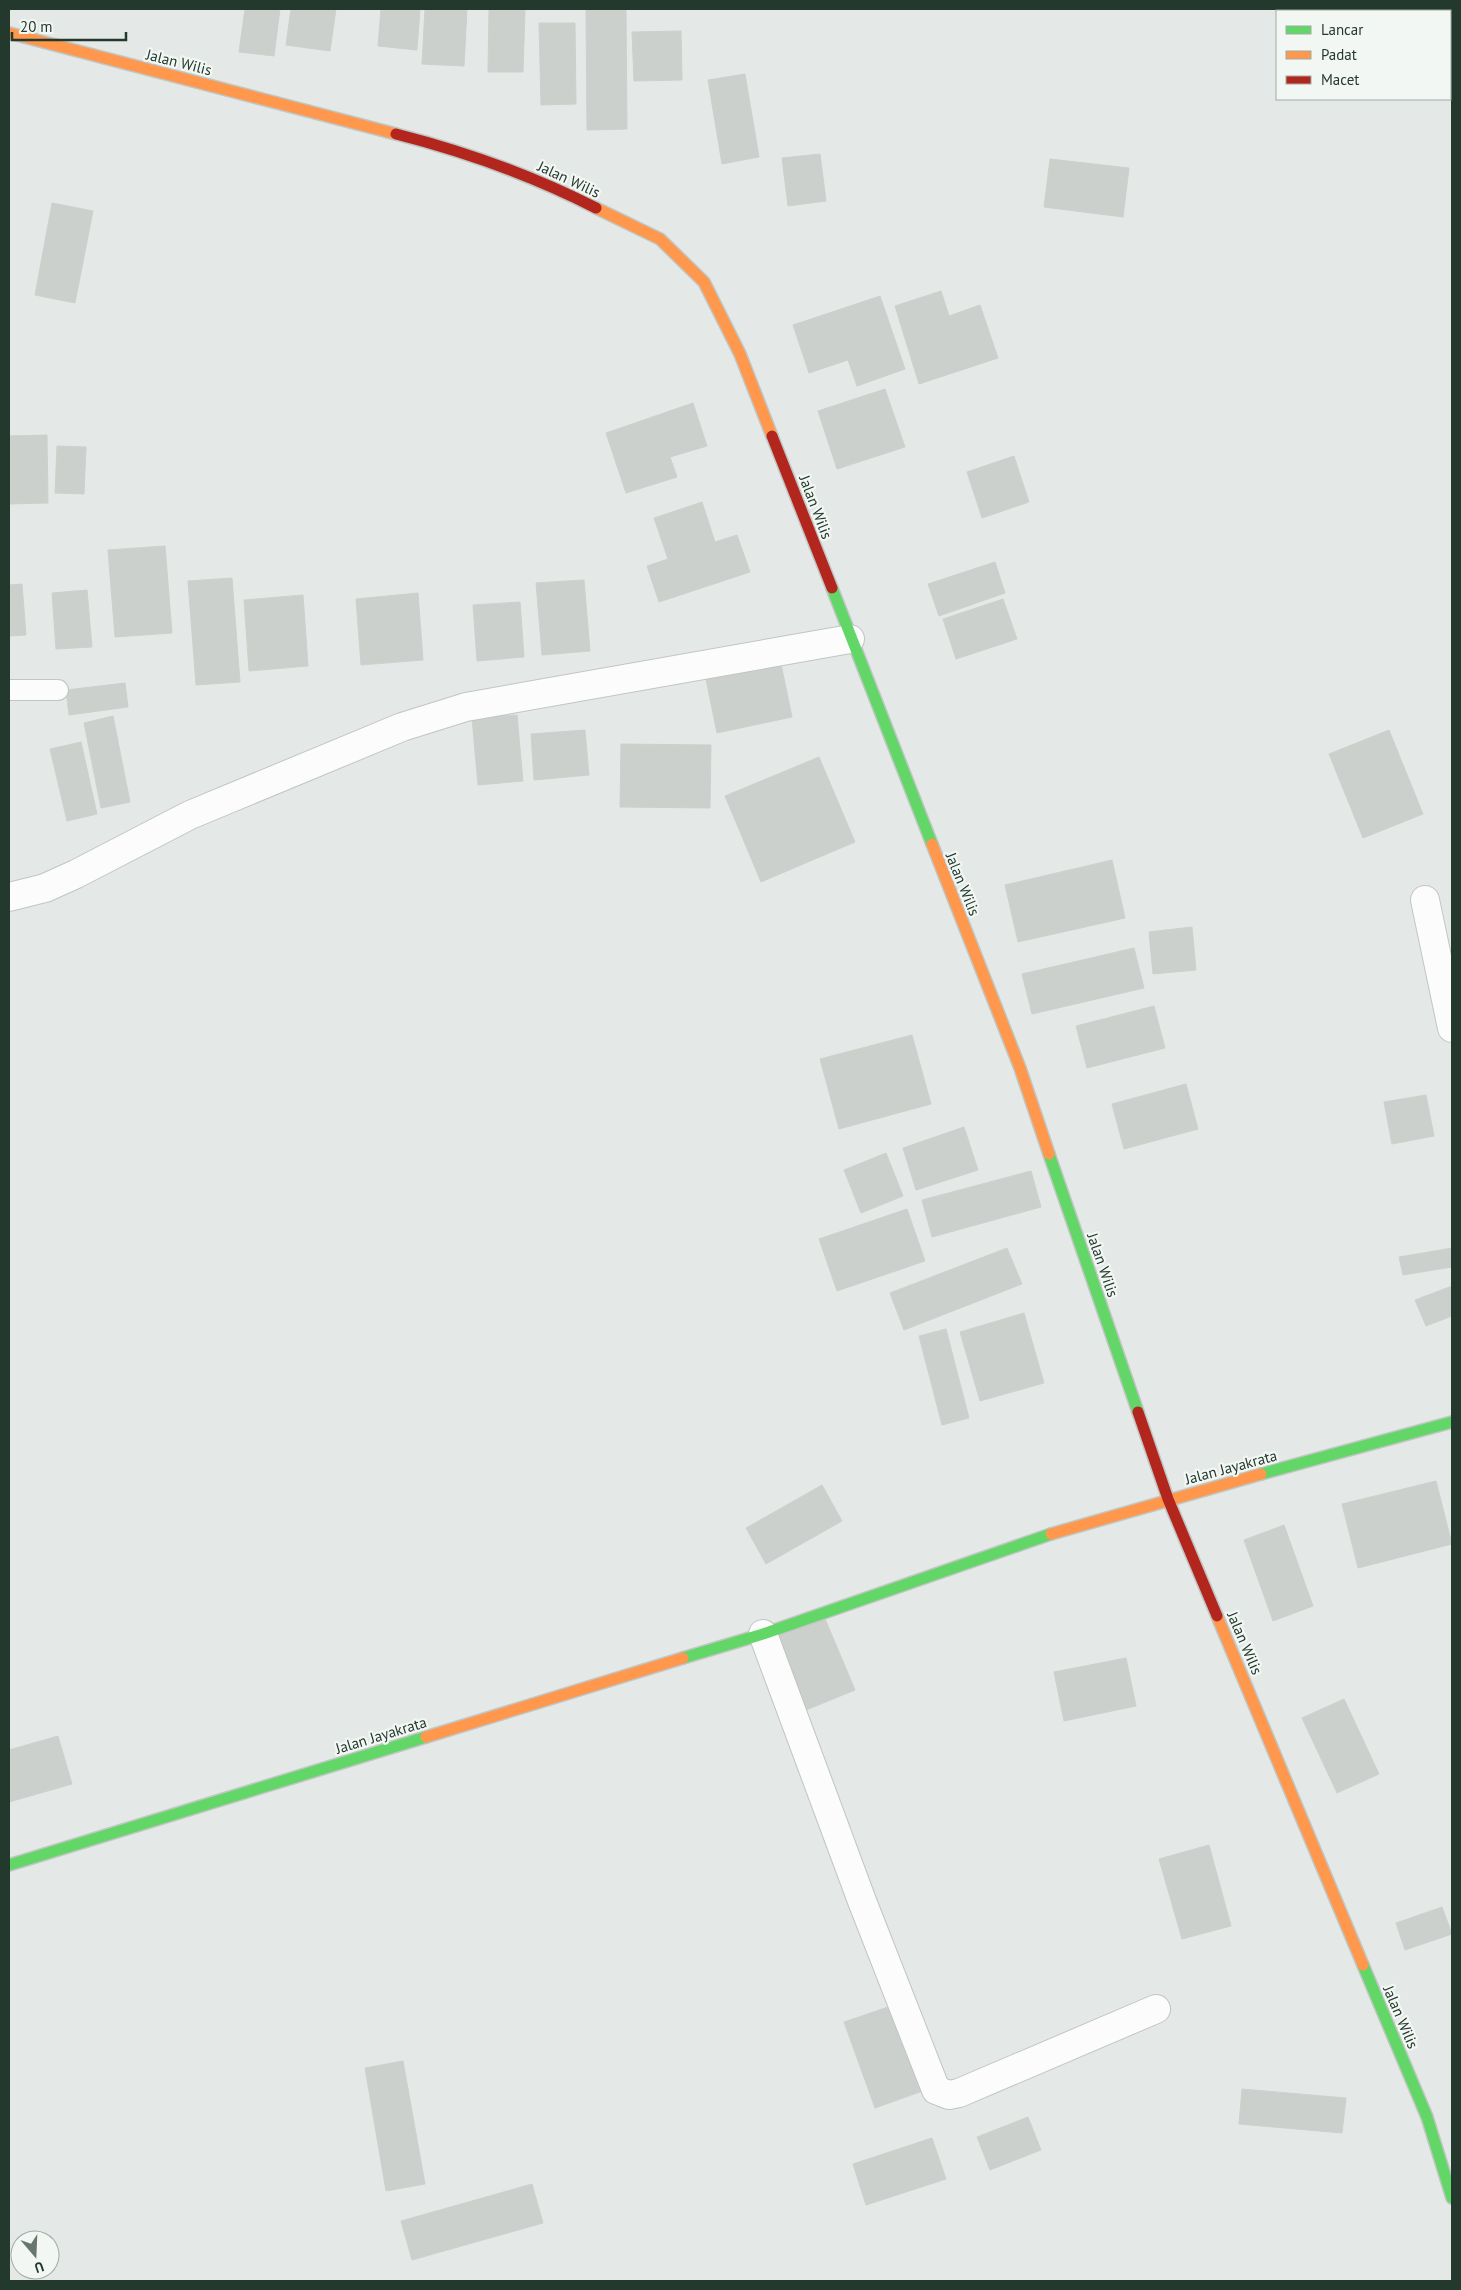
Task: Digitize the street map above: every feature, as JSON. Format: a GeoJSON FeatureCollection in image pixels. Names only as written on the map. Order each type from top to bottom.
{"type":"FeatureCollection","features":[{"type":"Feature","properties":{"kind":"street","name":"Jalan Wilis"},"geometry":{"type":"LineString","coordinates":[[9,33],[458,150],[549,184],[660,239],[704,282],[740,354],[850,639],[1020,1068],[1168,1499],[1427,2117],[1452,2198]]}},
{"type":"Feature","properties":{"kind":"street"},"geometry":{"type":"LineString","coordinates":[[9,897],[45,888],[190,816],[365,742],[402,727],[466,707],[850,639]]}},
{"type":"Feature","properties":{"kind":"street"},"geometry":{"type":"LineString","coordinates":[[1425,900],[1452,1028]]}},
{"type":"Feature","properties":{"kind":"street","name":"Jalan Jayakrata"},"geometry":{"type":"LineString","coordinates":[[9,1865],[763,1634],[1019,1544],[1168,1499],[1452,1422]]}},
{"type":"Feature","properties":{"kind":"street"},"geometry":{"type":"LineString","coordinates":[[763,1634],[862,1901],[936,2090],[949,2095],[959,2093],[1156,2009]]}},
{"type":"Feature","properties":{"kind":"lane"},"geometry":{"type":"LineString","coordinates":[[9,690],[58,690]]}},
{"type":"Feature","properties":{"kind":"building"},"geometry":{"type":"Polygon","coordinates":[[[245,9],[280,9],[274,56],[239,52],[245,9]]]}},
{"type":"Feature","properties":{"kind":"building"},"geometry":{"type":"Polygon","coordinates":[[[291,9],[336,9],[330,51],[286,45],[291,9]]]}},
{"type":"Feature","properties":{"kind":"building"},"geometry":{"type":"Polygon","coordinates":[[[381,9],[420,9],[417,50],[378,46],[381,9]]]}},
{"type":"Feature","properties":{"kind":"building"},"geometry":{"type":"Polygon","coordinates":[[[425,9],[467,9],[464,66],[422,64],[425,9]]]}},
{"type":"Feature","properties":{"kind":"building"},"geometry":{"type":"Polygon","coordinates":[[[489,9],[525,9],[523,72],[488,72],[489,9]]]}},
{"type":"Feature","properties":{"kind":"building"},"geometry":{"type":"Polygon","coordinates":[[[586,9],[626,9],[627,129],[587,130],[586,9]]]}},
{"type":"Feature","properties":{"kind":"building"},"geometry":{"type":"Polygon","coordinates":[[[539,23],[575,23],[576,104],[541,105],[539,23]]]}},
{"type":"Feature","properties":{"kind":"building"},"geometry":{"type":"Polygon","coordinates":[[[681,31],[682,80],[634,81],[632,32],[681,31]]]}},
{"type":"Feature","properties":{"kind":"building"},"geometry":{"type":"Polygon","coordinates":[[[745,74],[759,157],[722,164],[708,80],[745,74]]]}},
{"type":"Feature","properties":{"kind":"building"},"geometry":{"type":"Polygon","coordinates":[[[820,154],[826,201],[788,206],[782,158],[820,154]]]}},
{"type":"Feature","properties":{"kind":"building"},"geometry":{"type":"Polygon","coordinates":[[[1050,159],[1129,168],[1123,217],[1044,207],[1050,159]]]}},
{"type":"Feature","properties":{"kind":"building"},"geometry":{"type":"Polygon","coordinates":[[[52,203],[93,211],[75,303],[35,295],[52,203]]]}},
{"type":"Feature","properties":{"kind":"building"},"geometry":{"type":"Polygon","coordinates":[[[941,291],[949,316],[980,305],[998,358],[919,384],[895,306],[941,291]]]}},
{"type":"Feature","properties":{"kind":"building"},"geometry":{"type":"Polygon","coordinates":[[[880,296],[905,369],[857,386],[848,360],[809,373],[793,325],[880,296]]]}},
{"type":"Feature","properties":{"kind":"building"},"geometry":{"type":"Polygon","coordinates":[[[885,389],[905,447],[837,469],[818,411],[885,389]]]}},
{"type":"Feature","properties":{"kind":"building"},"geometry":{"type":"Polygon","coordinates":[[[693,403],[707,446],[670,457],[677,477],[626,493],[606,433],[693,403]]]}},
{"type":"Feature","properties":{"kind":"building"},"geometry":{"type":"Polygon","coordinates":[[[47,435],[48,503],[9,504],[9,436],[47,435]]]}},
{"type":"Feature","properties":{"kind":"building"},"geometry":{"type":"Polygon","coordinates":[[[57,446],[86,447],[84,494],[55,493],[57,446]]]}},
{"type":"Feature","properties":{"kind":"building"},"geometry":{"type":"Polygon","coordinates":[[[1014,456],[1029,502],[982,518],[967,472],[1014,456]]]}},
{"type":"Feature","properties":{"kind":"building"},"geometry":{"type":"Polygon","coordinates":[[[702,502],[715,542],[737,535],[750,572],[659,602],[647,566],[668,559],[654,518],[702,502]]]}},
{"type":"Feature","properties":{"kind":"building"},"geometry":{"type":"Polygon","coordinates":[[[165,546],[172,633],[115,637],[108,550],[165,546]]]}},
{"type":"Feature","properties":{"kind":"building"},"geometry":{"type":"Polygon","coordinates":[[[995,562],[1005,593],[939,616],[928,584],[995,562]]]}},
{"type":"Feature","properties":{"kind":"building"},"geometry":{"type":"Polygon","coordinates":[[[232,578],[240,682],[196,685],[188,581],[232,578]]]}},
{"type":"Feature","properties":{"kind":"building"},"geometry":{"type":"Polygon","coordinates":[[[584,580],[590,651],[542,655],[536,583],[584,580]]]}},
{"type":"Feature","properties":{"kind":"building"},"geometry":{"type":"Polygon","coordinates":[[[22,584],[26,635],[9,636],[9,585],[22,584]]]}},
{"type":"Feature","properties":{"kind":"building"},"geometry":{"type":"Polygon","coordinates":[[[87,590],[92,647],[56,649],[52,593],[87,590]]]}},
{"type":"Feature","properties":{"kind":"building"},"geometry":{"type":"Polygon","coordinates":[[[418,593],[423,660],[361,665],[356,599],[418,593]]]}},
{"type":"Feature","properties":{"kind":"building"},"geometry":{"type":"Polygon","coordinates":[[[303,595],[308,666],[249,671],[244,600],[303,595]]]}},
{"type":"Feature","properties":{"kind":"building"},"geometry":{"type":"Polygon","coordinates":[[[1003,599],[1017,639],[956,659],[943,619],[1003,599]]]}},
{"type":"Feature","properties":{"kind":"building"},"geometry":{"type":"Polygon","coordinates":[[[520,602],[524,657],[477,661],[473,605],[520,602]]]}},
{"type":"Feature","properties":{"kind":"building"},"geometry":{"type":"Polygon","coordinates":[[[781,664],[792,717],[717,733],[706,679],[781,664]]]}},
{"type":"Feature","properties":{"kind":"building"},"geometry":{"type":"Polygon","coordinates":[[[125,683],[128,707],[69,715],[66,690],[125,683]]]}},
{"type":"Feature","properties":{"kind":"building"},"geometry":{"type":"Polygon","coordinates":[[[517,715],[523,781],[478,785],[472,718],[517,715]]]}},
{"type":"Feature","properties":{"kind":"building"},"geometry":{"type":"Polygon","coordinates":[[[113,716],[130,802],[101,808],[84,723],[113,716]]]}},
{"type":"Feature","properties":{"kind":"building"},"geometry":{"type":"Polygon","coordinates":[[[585,730],[589,775],[534,780],[531,734],[585,730]]]}},
{"type":"Feature","properties":{"kind":"building"},"geometry":{"type":"Polygon","coordinates":[[[1389,730],[1423,814],[1363,838],[1329,754],[1389,730]]]}},
{"type":"Feature","properties":{"kind":"building"},"geometry":{"type":"Polygon","coordinates":[[[81,742],[97,814],[67,821],[50,749],[81,742]]]}},
{"type":"Feature","properties":{"kind":"building"},"geometry":{"type":"Polygon","coordinates":[[[621,744],[711,745],[710,808],[620,807],[621,744]]]}},
{"type":"Feature","properties":{"kind":"building"},"geometry":{"type":"Polygon","coordinates":[[[819,757],[855,842],[761,882],[725,796],[819,757]]]}},
{"type":"Feature","properties":{"kind":"building"},"geometry":{"type":"Polygon","coordinates":[[[1112,860],[1125,918],[1018,942],[1005,885],[1112,860]]]}},
{"type":"Feature","properties":{"kind":"building"},"geometry":{"type":"Polygon","coordinates":[[[1192,927],[1196,970],[1153,974],[1149,932],[1192,927]]]}},
{"type":"Feature","properties":{"kind":"building"},"geometry":{"type":"Polygon","coordinates":[[[1134,948],[1144,988],[1032,1014],[1022,974],[1134,948]]]}},
{"type":"Feature","properties":{"kind":"building"},"geometry":{"type":"Polygon","coordinates":[[[1154,1006],[1165,1048],[1087,1068],[1076,1026],[1154,1006]]]}},
{"type":"Feature","properties":{"kind":"building"},"geometry":{"type":"Polygon","coordinates":[[[912,1035],[931,1104],[839,1129],[820,1059],[912,1035]]]}},
{"type":"Feature","properties":{"kind":"building"},"geometry":{"type":"Polygon","coordinates":[[[1186,1084],[1198,1129],[1124,1149],[1112,1104],[1186,1084]]]}},
{"type":"Feature","properties":{"kind":"building"},"geometry":{"type":"Polygon","coordinates":[[[1426,1095],[1434,1136],[1392,1144],[1384,1102],[1426,1095]]]}},
{"type":"Feature","properties":{"kind":"building"},"geometry":{"type":"Polygon","coordinates":[[[964,1127],[978,1170],[916,1190],[903,1148],[964,1127]]]}},
{"type":"Feature","properties":{"kind":"building"},"geometry":{"type":"Polygon","coordinates":[[[886,1153],[903,1196],[861,1213],[844,1170],[886,1153]]]}},
{"type":"Feature","properties":{"kind":"building"},"geometry":{"type":"Polygon","coordinates":[[[1031,1171],[1041,1207],[932,1237],[922,1200],[1031,1171]]]}},
{"type":"Feature","properties":{"kind":"building"},"geometry":{"type":"Polygon","coordinates":[[[907,1209],[925,1261],[837,1291],[819,1239],[907,1209]]]}},
{"type":"Feature","properties":{"kind":"building"},"geometry":{"type":"Polygon","coordinates":[[[1007,1248],[1022,1284],[904,1330],[890,1293],[1007,1248]]]}},
{"type":"Feature","properties":{"kind":"building"},"geometry":{"type":"Polygon","coordinates":[[[1452,1248],[1452,1267],[1403,1275],[1399,1257],[1452,1248]]]}},
{"type":"Feature","properties":{"kind":"building"},"geometry":{"type":"Polygon","coordinates":[[[1452,1286],[1452,1316],[1426,1326],[1415,1300],[1452,1286]]]}},
{"type":"Feature","properties":{"kind":"building"},"geometry":{"type":"Polygon","coordinates":[[[1024,1313],[1044,1383],[980,1401],[960,1332],[1024,1313]]]}},
{"type":"Feature","properties":{"kind":"building"},"geometry":{"type":"Polygon","coordinates":[[[946,1329],[969,1418],[942,1425],[919,1336],[946,1329]]]}},
{"type":"Feature","properties":{"kind":"building"},"geometry":{"type":"Polygon","coordinates":[[[1436,1481],[1452,1544],[1358,1568],[1342,1504],[1436,1481]]]}},
{"type":"Feature","properties":{"kind":"building"},"geometry":{"type":"Polygon","coordinates":[[[822,1485],[842,1521],[766,1564],[746,1528],[822,1485]]]}},
{"type":"Feature","properties":{"kind":"building"},"geometry":{"type":"Polygon","coordinates":[[[1284,1525],[1313,1606],[1273,1621],[1244,1540],[1284,1525]]]}},
{"type":"Feature","properties":{"kind":"building"},"geometry":{"type":"Polygon","coordinates":[[[823,1614],[855,1690],[806,1710],[774,1634],[823,1614]]]}},
{"type":"Feature","properties":{"kind":"building"},"geometry":{"type":"Polygon","coordinates":[[[1126,1658],[1136,1706],[1064,1721],[1054,1672],[1126,1658]]]}},
{"type":"Feature","properties":{"kind":"building"},"geometry":{"type":"Polygon","coordinates":[[[1344,1699],[1379,1774],[1337,1793],[1302,1718],[1344,1699]]]}},
{"type":"Feature","properties":{"kind":"building"},"geometry":{"type":"Polygon","coordinates":[[[58,1736],[72,1784],[9,1802],[9,1750],[58,1736]]]}},
{"type":"Feature","properties":{"kind":"building"},"geometry":{"type":"Polygon","coordinates":[[[1209,1845],[1231,1926],[1182,1939],[1159,1859],[1209,1845]]]}},
{"type":"Feature","properties":{"kind":"building"},"geometry":{"type":"Polygon","coordinates":[[[1442,1907],[1452,1934],[1405,1950],[1396,1923],[1442,1907]]]}},
{"type":"Feature","properties":{"kind":"building"},"geometry":{"type":"Polygon","coordinates":[[[897,2004],[928,2089],[875,2108],[844,2022],[897,2004]]]}},
{"type":"Feature","properties":{"kind":"building"},"geometry":{"type":"Polygon","coordinates":[[[403,2061],[425,2184],[386,2191],[365,2068],[403,2061]]]}},
{"type":"Feature","properties":{"kind":"building"},"geometry":{"type":"Polygon","coordinates":[[[1242,2089],[1346,2098],[1342,2133],[1239,2124],[1242,2089]]]}},
{"type":"Feature","properties":{"kind":"building"},"geometry":{"type":"Polygon","coordinates":[[[1028,2117],[1041,2150],[990,2170],[977,2137],[1028,2117]]]}},
{"type":"Feature","properties":{"kind":"building"},"geometry":{"type":"Polygon","coordinates":[[[932,2138],[946,2179],[866,2205],[853,2164],[932,2138]]]}},
{"type":"Feature","properties":{"kind":"building"},"geometry":{"type":"Polygon","coordinates":[[[532,2184],[543,2223],[412,2260],[401,2221],[532,2184]]]}},
{"type":"Feature","properties":{"kind":"traffic: fast"},"geometry":{"type":"LineString","coordinates":[[832,588],[932,844]]}},
{"type":"Feature","properties":{"kind":"traffic: fast"},"geometry":{"type":"LineString","coordinates":[[1049,1154],[1138,1412]]}},
{"type":"Feature","properties":{"kind":"traffic: fast"},"geometry":{"type":"LineString","coordinates":[[1261,1474],[1452,1422]]}},
{"type":"Feature","properties":{"kind":"traffic: fast"},"geometry":{"type":"LineString","coordinates":[[683,1658],[763,1634],[1051,1534]]}},
{"type":"Feature","properties":{"kind":"traffic: fast"},"geometry":{"type":"LineString","coordinates":[[9,1865],[426,1737]]}},
{"type":"Feature","properties":{"kind":"traffic: fast"},"geometry":{"type":"LineString","coordinates":[[1363,1965],[1427,2117],[1452,2198]]}},
{"type":"Feature","properties":{"kind":"traffic: slow"},"geometry":{"type":"LineString","coordinates":[[9,33],[396,134]]}},
{"type":"Feature","properties":{"kind":"traffic: slow"},"geometry":{"type":"LineString","coordinates":[[596,208],[660,239],[704,282],[740,354],[772,436]]}},
{"type":"Feature","properties":{"kind":"traffic: slow"},"geometry":{"type":"LineString","coordinates":[[932,844],[1020,1068],[1049,1154]]}},
{"type":"Feature","properties":{"kind":"traffic: slow"},"geometry":{"type":"LineString","coordinates":[[1051,1534],[1261,1474]]}},
{"type":"Feature","properties":{"kind":"traffic: slow"},"geometry":{"type":"LineString","coordinates":[[1217,1616],[1363,1965]]}},
{"type":"Feature","properties":{"kind":"traffic: slow"},"geometry":{"type":"LineString","coordinates":[[426,1737],[683,1658]]}},
{"type":"Feature","properties":{"kind":"traffic: jam"},"geometry":{"type":"LineString","coordinates":[[396,134],[498,165],[596,208]]}},
{"type":"Feature","properties":{"kind":"traffic: jam"},"geometry":{"type":"LineString","coordinates":[[772,436],[832,588]]}},
{"type":"Feature","properties":{"kind":"traffic: jam"},"geometry":{"type":"LineString","coordinates":[[1138,1412],[1168,1499],[1217,1616]]}}]}
